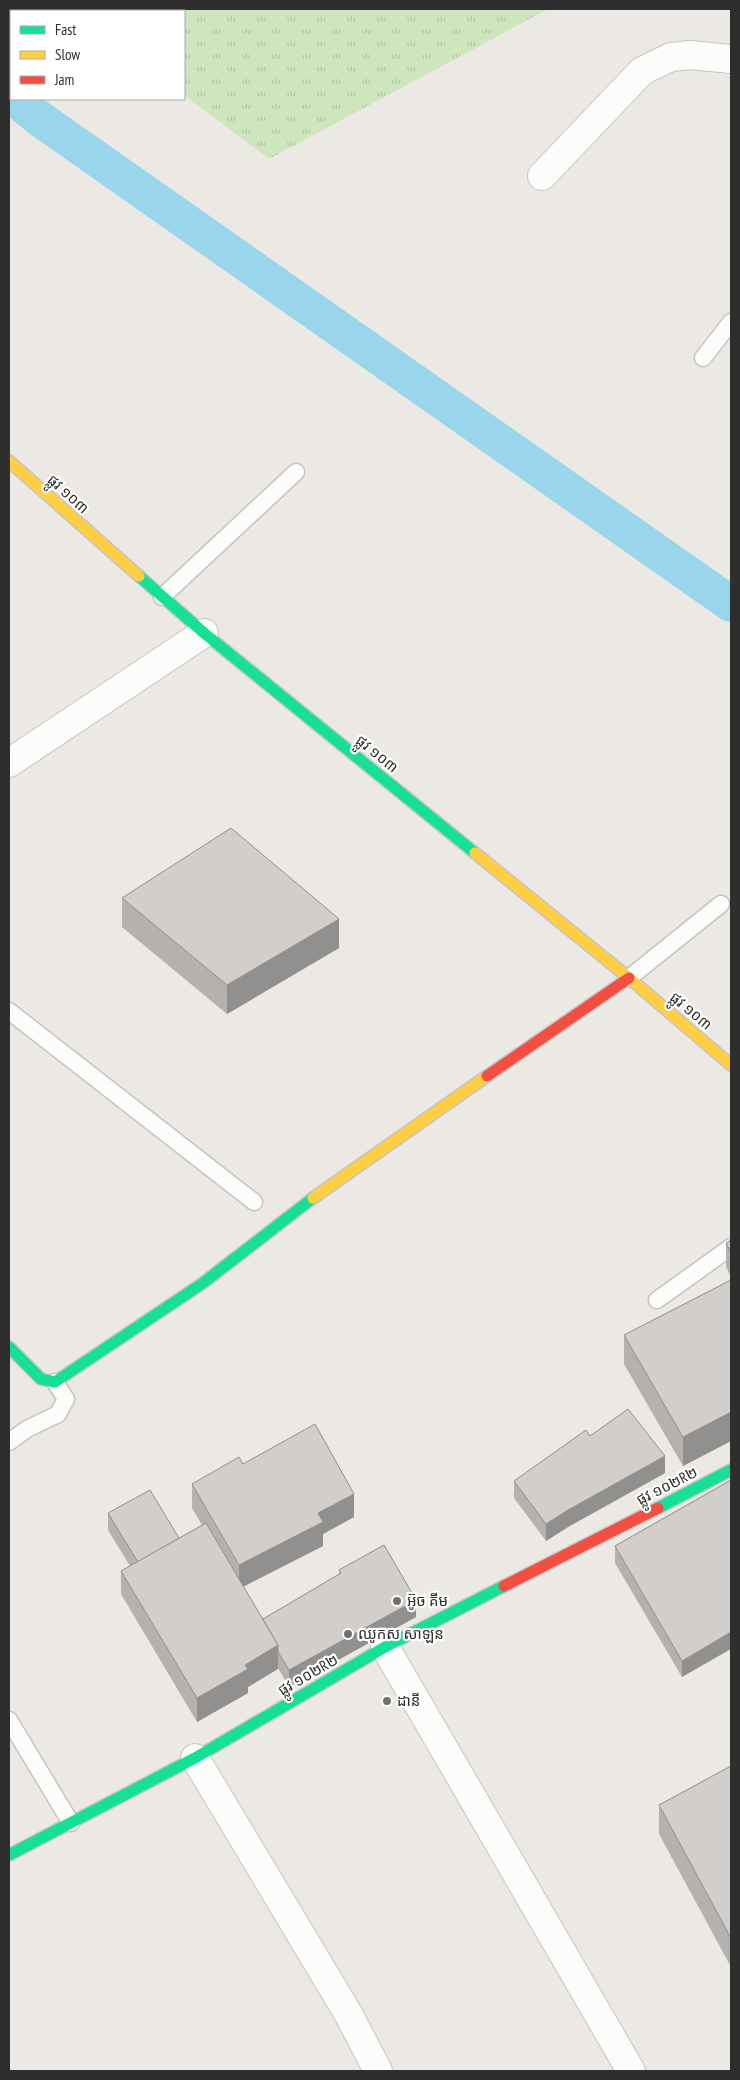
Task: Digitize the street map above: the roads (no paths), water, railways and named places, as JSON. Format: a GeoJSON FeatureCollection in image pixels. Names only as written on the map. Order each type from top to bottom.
{"type":"FeatureCollection","features":[{"type":"Feature","properties":{"kind":"street"},"geometry":{"type":"LineString","coordinates":[[542,176],[642,71],[671,57],[690,55],[731,59]]}},
{"type":"Feature","properties":{"kind":"street","name":"ផ្លូវ ១០៣"},"geometry":{"type":"LineString","coordinates":[[9,461],[204,633],[629,978],[731,1065]]}},
{"type":"Feature","properties":{"kind":"street"},"geometry":{"type":"LineString","coordinates":[[9,763],[204,633]]}},
{"type":"Feature","properties":{"kind":"street"},"geometry":{"type":"LineString","coordinates":[[9,1347],[41,1379],[55,1382],[203,1283],[298,1208],[629,978]]}},
{"type":"Feature","properties":{"kind":"street","name":"ផ្លូវ ១០២R២"},"geometry":{"type":"LineString","coordinates":[[9,1855],[195,1758],[385,1647],[731,1470]]}},
{"type":"Feature","properties":{"kind":"street"},"geometry":{"type":"LineString","coordinates":[[385,1647],[631,2071]]}},
{"type":"Feature","properties":{"kind":"street"},"geometry":{"type":"LineString","coordinates":[[195,1758],[349,2015],[378,2071]]}},
{"type":"Feature","properties":{"kind":"lane"},"geometry":{"type":"LineString","coordinates":[[703,358],[731,322]]}},
{"type":"Feature","properties":{"kind":"lane"},"geometry":{"type":"LineString","coordinates":[[162,597],[296,472]]}},
{"type":"Feature","properties":{"kind":"lane"},"geometry":{"type":"LineString","coordinates":[[629,978],[721,904]]}},
{"type":"Feature","properties":{"kind":"lane"},"geometry":{"type":"LineString","coordinates":[[9,1011],[254,1202]]}},
{"type":"Feature","properties":{"kind":"lane"},"geometry":{"type":"LineString","coordinates":[[657,1300],[731,1247]]}},
{"type":"Feature","properties":{"kind":"lane"},"geometry":{"type":"LineString","coordinates":[[9,1442],[27,1429],[58,1414],[66,1399],[55,1382]]}},
{"type":"Feature","properties":{"kind":"lane"},"geometry":{"type":"LineString","coordinates":[[9,1720],[70,1823]]}},
{"type":"Feature","properties":{"kind":"waterway"},"geometry":{"type":"LineString","coordinates":[[16,100],[40,119],[731,604]]}},
{"type":"Feature","properties":{"kind":"place","name":"អ៊ូច គីម"},"geometry":{"type":"Point","coordinates":[397,1601]}},
{"type":"Feature","properties":{"kind":"place","name":"ឈូកស សាឡន"},"geometry":{"type":"Point","coordinates":[348,1634]}},
{"type":"Feature","properties":{"kind":"place","name":"ដានី"},"geometry":{"type":"Point","coordinates":[387,1701]}}]}
